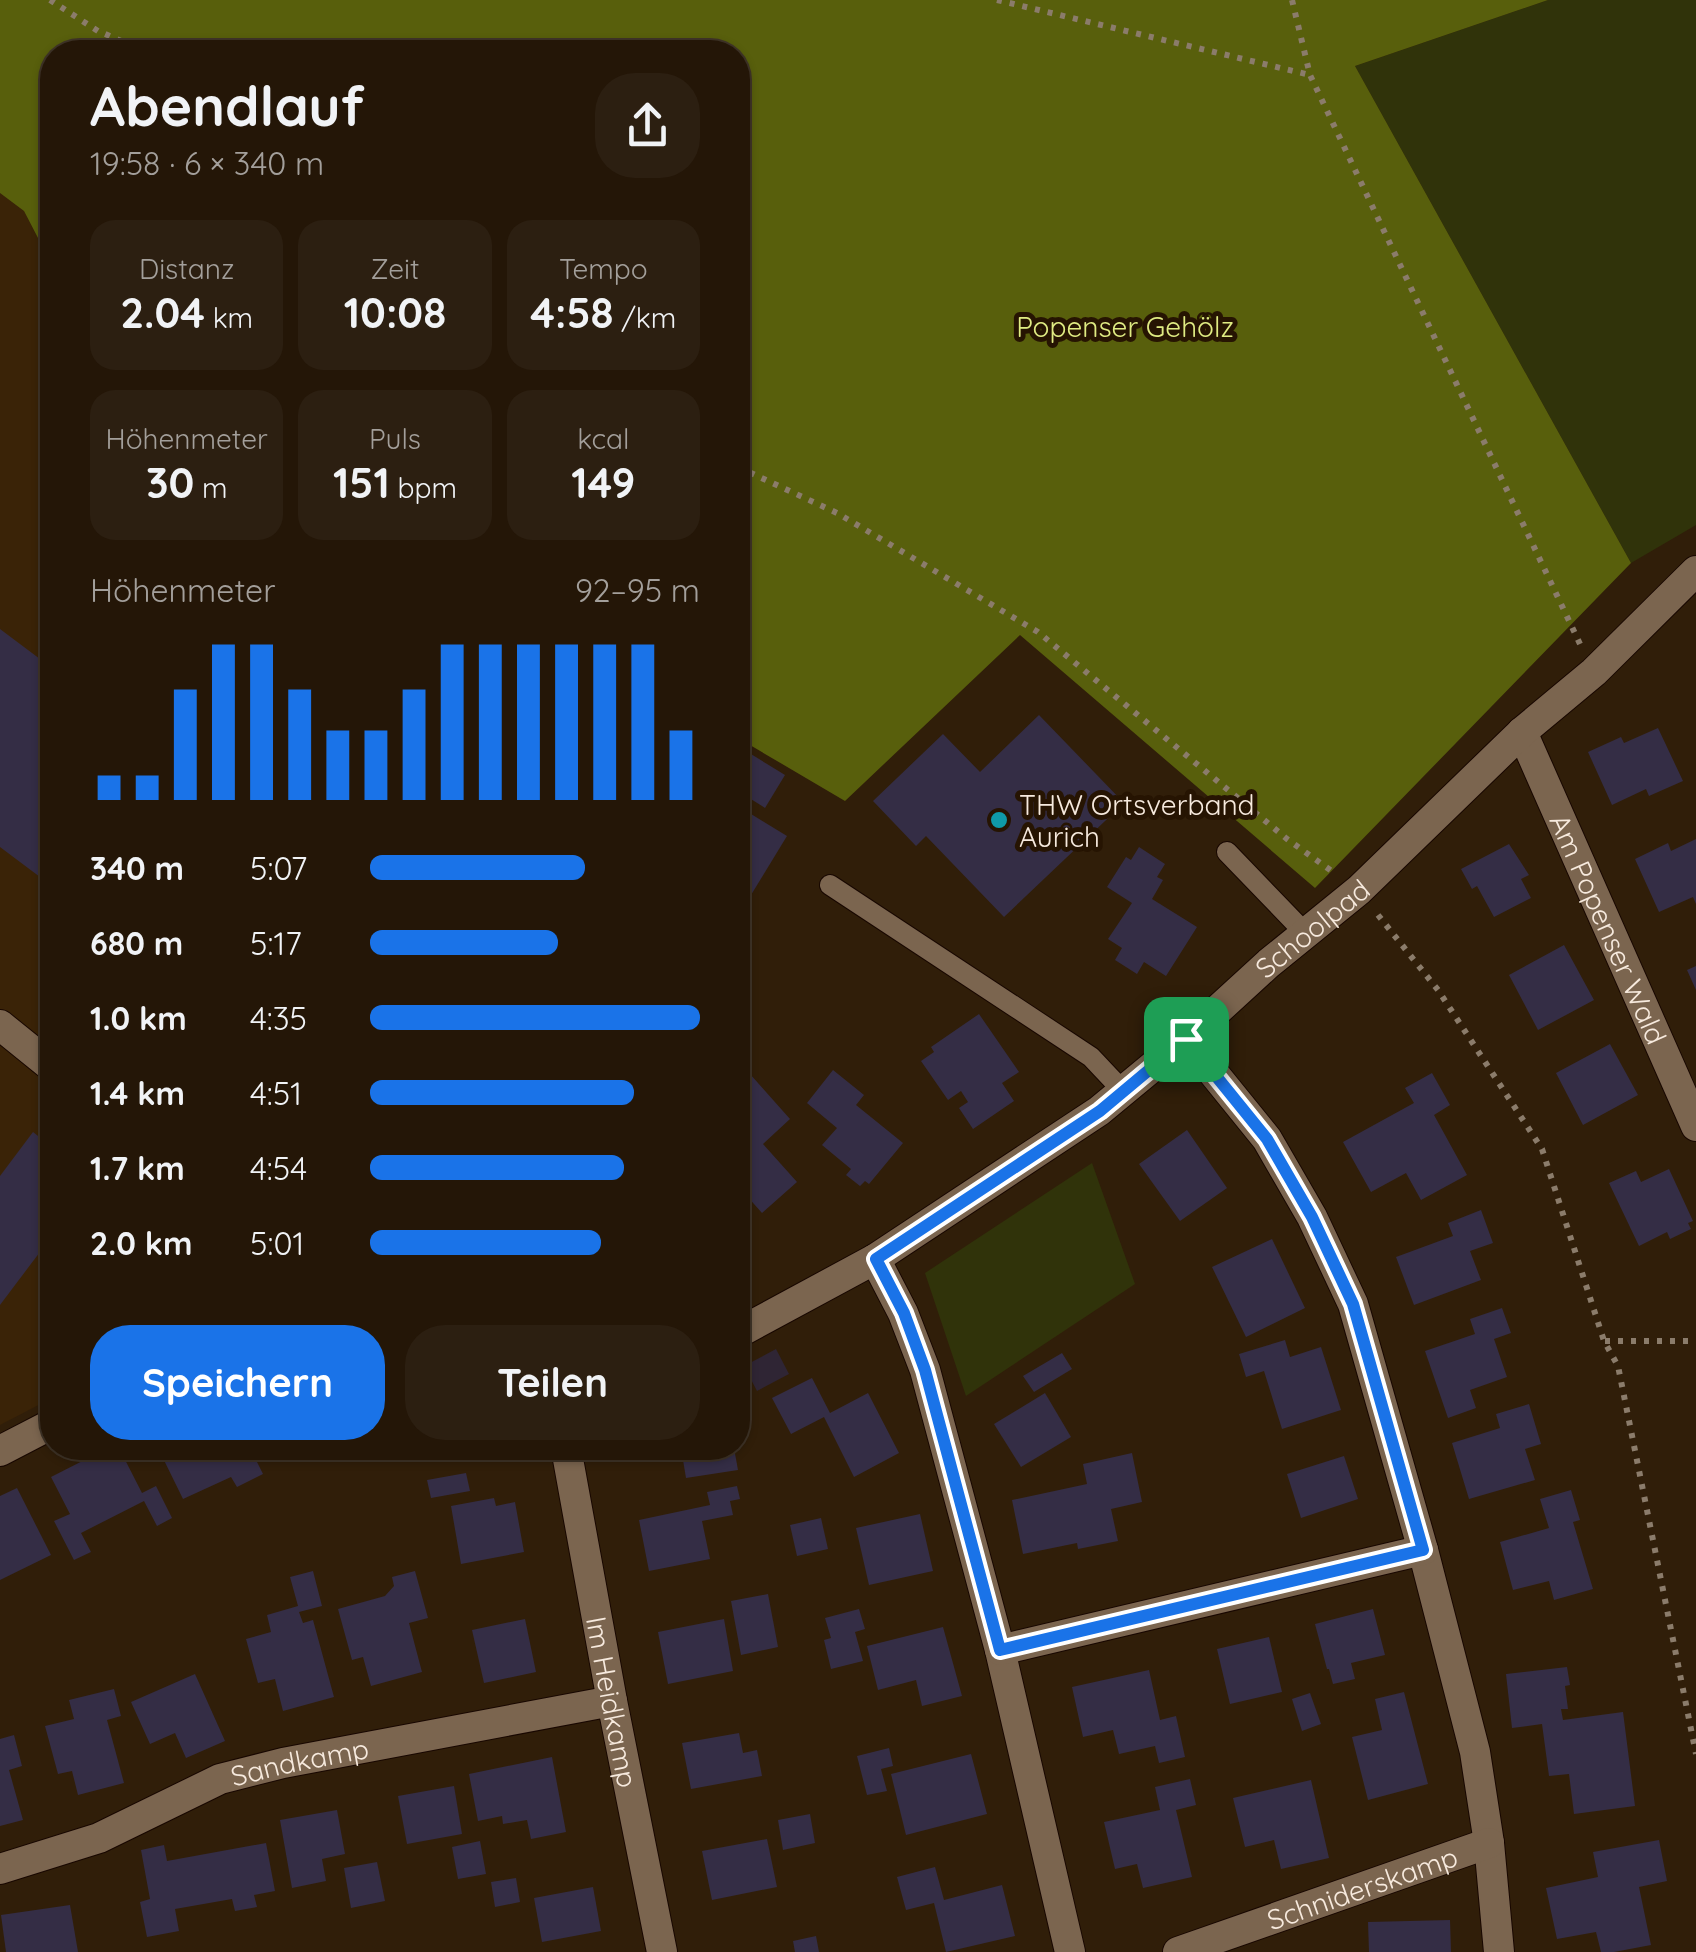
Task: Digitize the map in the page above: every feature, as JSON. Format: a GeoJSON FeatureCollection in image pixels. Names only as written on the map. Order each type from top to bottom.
{"type":"FeatureCollection","features":[{"type":"Feature","properties":{"kind":"street","name":"Schoolpad"},"geometry":{"type":"LineString","coordinates":[[750,1327],[876,1259],[1100,1111],[1358,890],[1522,732],[1594,672],[1696,571]]}},
{"type":"Feature","properties":{"kind":"street","name":"Am Popenser Wald"},"geometry":{"type":"LineString","coordinates":[[1522,732],[1696,1126]]}},
{"type":"Feature","properties":{"kind":"street"},"geometry":{"type":"LineString","coordinates":[[0,1026],[40,1057]]}},
{"type":"Feature","properties":{"kind":"street","name":"Schniderskamp"},"geometry":{"type":"LineString","coordinates":[[1186,1039],[1267,1139],[1312,1217],[1353,1304],[1475,1752],[1489,1843],[1499,1952]]}},
{"type":"Feature","properties":{"kind":"street"},"geometry":{"type":"LineString","coordinates":[[876,1259],[904,1313],[925,1370],[1000,1650],[1070,1952]]}},
{"type":"Feature","properties":{"kind":"street"},"geometry":{"type":"LineString","coordinates":[[0,1451],[40,1430]]}},
{"type":"Feature","properties":{"kind":"street","name":"Im Heidkamp"},"geometry":{"type":"LineString","coordinates":[[568,1460],[662,1952]]}},
{"type":"Feature","properties":{"kind":"street"},"geometry":{"type":"LineString","coordinates":[[1000,1650],[1423,1550]]}},
{"type":"Feature","properties":{"kind":"street","name":"Sandkamp"},"geometry":{"type":"LineString","coordinates":[[0,1869],[98,1838],[220,1779],[283,1763],[612,1701]]}},
{"type":"Feature","properties":{"kind":"street","name":"Schniderskamp"},"geometry":{"type":"LineString","coordinates":[[1178,1952],[1489,1843]]}},
{"type":"Feature","properties":{"kind":"lane"},"geometry":{"type":"LineString","coordinates":[[1228,852],[1306,934]]}},
{"type":"Feature","properties":{"kind":"lane"},"geometry":{"type":"LineString","coordinates":[[830,884],[1092,1056],[1122,1091]]}},
{"type":"Feature","properties":{"kind":"path"},"geometry":{"type":"LineString","coordinates":[[50,0],[119,40]]}},
{"type":"Feature","properties":{"kind":"path"},"geometry":{"type":"LineString","coordinates":[[997,0],[1310,74]]}},
{"type":"Feature","properties":{"kind":"path"},"geometry":{"type":"LineString","coordinates":[[1292,0],[1310,74],[1594,672]]}},
{"type":"Feature","properties":{"kind":"path"},"geometry":{"type":"LineString","coordinates":[[750,473],[836,513],[1038,632],[1287,839],[1358,890],[1438,990],[1542,1149],[1604,1342],[1618,1366],[1696,1754]]}},
{"type":"Feature","properties":{"kind":"path"},"geometry":{"type":"LineString","coordinates":[[1604,1342],[1696,1342]]}},
{"type":"Feature","properties":{"kind":"shaded area"},"geometry":{"type":"Polygon","coordinates":[[[0,193],[24,211],[40,242],[40,1404],[0,1425],[0,193]]]}},
{"type":"Feature","properties":{"kind":"shaded area"},"geometry":{"type":"Polygon","coordinates":[[[776,1349],[789,1374],[757,1391],[750,1378],[750,1363],[776,1349]]]}},
{"type":"Feature","properties":{"kind":"green space","name":"Popenser Gehölz"},"geometry":{"type":"Polygon","coordinates":[[[0,0],[1548,0],[1355,66],[1631,563],[1315,888],[1020,635],[845,801],[750,745],[750,40],[40,40],[40,242],[24,211],[0,193],[0,0]]]}},
{"type":"Feature","properties":{"kind":"green space"},"geometry":{"type":"Polygon","coordinates":[[[1548,0],[1696,0],[1696,525],[1631,563],[1355,66],[1548,0]]]}},
{"type":"Feature","properties":{"kind":"green space"},"geometry":{"type":"Polygon","coordinates":[[[1092,1163],[1135,1284],[966,1396],[925,1273],[1092,1163]]]}},
{"type":"Feature","properties":{"kind":"building"},"geometry":{"type":"Polygon","coordinates":[[[0,629],[40,659],[40,877],[0,847],[0,629]]]}},
{"type":"Feature","properties":{"kind":"building","name":"THW Ortsverband Aurich"},"geometry":{"type":"Polygon","coordinates":[[[1039,715],[1124,803],[1004,917],[926,836],[916,846],[873,801],[943,734],[980,772],[1039,715]]]}},
{"type":"Feature","properties":{"kind":"building"},"geometry":{"type":"Polygon","coordinates":[[[1658,728],[1683,781],[1649,796],[1646,789],[1612,805],[1588,752],[1621,737],[1624,743],[1658,728]]]}},
{"type":"Feature","properties":{"kind":"building"},"geometry":{"type":"Polygon","coordinates":[[[750,754],[785,775],[765,808],[750,799],[750,754]]]}},
{"type":"Feature","properties":{"kind":"building"},"geometry":{"type":"Polygon","coordinates":[[[750,813],[787,836],[750,897],[750,813]]]}},
{"type":"Feature","properties":{"kind":"building"},"geometry":{"type":"Polygon","coordinates":[[[1696,839],[1696,904],[1693,897],[1659,912],[1635,859],[1668,843],[1671,851],[1696,839]]]}},
{"type":"Feature","properties":{"kind":"building"},"geometry":{"type":"Polygon","coordinates":[[[1509,844],[1529,875],[1521,879],[1531,898],[1494,917],[1477,886],[1472,889],[1461,869],[1509,844]]]}},
{"type":"Feature","properties":{"kind":"building"},"geometry":{"type":"Polygon","coordinates":[[[1139,847],[1165,864],[1157,877],[1163,880],[1152,899],[1197,927],[1166,976],[1144,962],[1137,974],[1115,960],[1122,948],[1108,939],[1132,903],[1107,887],[1126,857],[1131,860],[1139,847]]]}},
{"type":"Feature","properties":{"kind":"building"},"geometry":{"type":"Polygon","coordinates":[[[1564,945],[1594,1000],[1538,1030],[1509,975],[1564,945]]]}},
{"type":"Feature","properties":{"kind":"building"},"geometry":{"type":"Polygon","coordinates":[[[1696,966],[1696,990],[1687,970],[1696,966]]]}},
{"type":"Feature","properties":{"kind":"building"},"geometry":{"type":"Polygon","coordinates":[[[979,1014],[1019,1072],[1002,1083],[1014,1101],[973,1129],[959,1108],[968,1102],[961,1091],[948,1100],[921,1061],[934,1052],[931,1047],[979,1014]]]}},
{"type":"Feature","properties":{"kind":"building"},"geometry":{"type":"Polygon","coordinates":[[[1610,1044],[1638,1095],[1583,1125],[1556,1073],[1610,1044]]]}},
{"type":"Feature","properties":{"kind":"building"},"geometry":{"type":"Polygon","coordinates":[[[833,1070],[864,1095],[856,1105],[903,1143],[869,1184],[865,1181],[860,1186],[846,1175],[851,1169],[822,1145],[837,1128],[807,1103],[833,1070]]]}},
{"type":"Feature","properties":{"kind":"building"},"geometry":{"type":"Polygon","coordinates":[[[1432,1073],[1450,1105],[1434,1115],[1467,1175],[1421,1200],[1406,1173],[1371,1192],[1343,1142],[1414,1103],[1405,1088],[1432,1073]]]}},
{"type":"Feature","properties":{"kind":"building"},"geometry":{"type":"Polygon","coordinates":[[[750,1074],[790,1119],[763,1144],[797,1182],[762,1213],[750,1200],[750,1074]]]}},
{"type":"Feature","properties":{"kind":"building"},"geometry":{"type":"Polygon","coordinates":[[[1187,1130],[1227,1188],[1180,1221],[1139,1164],[1187,1130]]]}},
{"type":"Feature","properties":{"kind":"building"},"geometry":{"type":"Polygon","coordinates":[[[33,1132],[40,1138],[40,1252],[0,1305],[0,1176],[33,1132]]]}},
{"type":"Feature","properties":{"kind":"building"},"geometry":{"type":"Polygon","coordinates":[[[1669,1169],[1693,1221],[1688,1223],[1691,1229],[1670,1239],[1667,1232],[1639,1246],[1609,1183],[1636,1171],[1641,1182],[1669,1169]]]}},
{"type":"Feature","properties":{"kind":"building"},"geometry":{"type":"Polygon","coordinates":[[[1481,1210],[1493,1243],[1470,1251],[1481,1280],[1414,1305],[1396,1257],[1453,1236],[1448,1223],[1481,1210]]]}},
{"type":"Feature","properties":{"kind":"building"},"geometry":{"type":"Polygon","coordinates":[[[1272,1239],[1305,1308],[1246,1337],[1212,1267],[1272,1239]]]}},
{"type":"Feature","properties":{"kind":"building"},"geometry":{"type":"Polygon","coordinates":[[[1502,1308],[1511,1333],[1494,1339],[1507,1377],[1470,1390],[1476,1408],[1448,1418],[1425,1351],[1475,1334],[1470,1319],[1502,1308]]]}},
{"type":"Feature","properties":{"kind":"building"},"geometry":{"type":"Polygon","coordinates":[[[1285,1340],[1290,1357],[1321,1347],[1341,1410],[1282,1429],[1264,1371],[1246,1377],[1239,1354],[1285,1340]]]}},
{"type":"Feature","properties":{"kind":"building"},"geometry":{"type":"Polygon","coordinates":[[[1062,1353],[1072,1369],[1034,1392],[1023,1376],[1062,1353]]]}},
{"type":"Feature","properties":{"kind":"building"},"geometry":{"type":"Polygon","coordinates":[[[812,1378],[830,1413],[868,1393],[899,1453],[854,1477],[824,1417],[791,1434],[772,1398],[812,1378]]]}},
{"type":"Feature","properties":{"kind":"building"},"geometry":{"type":"Polygon","coordinates":[[[1045,1393],[1071,1437],[1021,1467],[994,1424],[1045,1393]]]}},
{"type":"Feature","properties":{"kind":"building"},"geometry":{"type":"Polygon","coordinates":[[[1529,1404],[1541,1444],[1525,1449],[1535,1480],[1469,1499],[1452,1443],[1500,1428],[1496,1414],[1529,1404]]]}},
{"type":"Feature","properties":{"kind":"building"},"geometry":{"type":"Polygon","coordinates":[[[1132,1453],[1142,1502],[1111,1509],[1118,1541],[1078,1549],[1077,1543],[1023,1554],[1012,1500],[1087,1484],[1083,1464],[1132,1453]]]}},
{"type":"Feature","properties":{"kind":"building"},"geometry":{"type":"Polygon","coordinates":[[[1344,1456],[1358,1499],[1301,1518],[1287,1474],[1344,1456]]]}},
{"type":"Feature","properties":{"kind":"building"},"geometry":{"type":"Polygon","coordinates":[[[84,1460],[125,1460],[142,1493],[156,1486],[172,1518],[157,1526],[144,1501],[81,1533],[91,1552],[74,1560],[54,1521],[70,1514],[51,1477],[84,1460]]]}},
{"type":"Feature","properties":{"kind":"building"},"geometry":{"type":"Polygon","coordinates":[[[164,1460],[256,1460],[263,1474],[237,1487],[231,1477],[183,1499],[164,1460]]]}},
{"type":"Feature","properties":{"kind":"building"},"geometry":{"type":"Polygon","coordinates":[[[683,1460],[736,1460],[738,1470],[686,1478],[683,1460]]]}},
{"type":"Feature","properties":{"kind":"building"},"geometry":{"type":"Polygon","coordinates":[[[466,1473],[470,1491],[431,1498],[427,1480],[466,1473]]]}},
{"type":"Feature","properties":{"kind":"building"},"geometry":{"type":"Polygon","coordinates":[[[737,1486],[740,1499],[730,1501],[733,1515],[702,1521],[710,1559],[649,1571],[639,1520],[710,1505],[707,1492],[737,1486]]]}},
{"type":"Feature","properties":{"kind":"building"},"geometry":{"type":"Polygon","coordinates":[[[17,1488],[51,1555],[0,1580],[0,1496],[17,1488]]]}},
{"type":"Feature","properties":{"kind":"building"},"geometry":{"type":"Polygon","coordinates":[[[1571,1490],[1580,1520],[1573,1522],[1593,1589],[1554,1600],[1549,1581],[1513,1590],[1500,1542],[1549,1528],[1540,1499],[1571,1490]]]}},
{"type":"Feature","properties":{"kind":"building"},"geometry":{"type":"Polygon","coordinates":[[[494,1498],[496,1506],[515,1502],[524,1552],[461,1564],[451,1506],[494,1498]]]}},
{"type":"Feature","properties":{"kind":"building"},"geometry":{"type":"Polygon","coordinates":[[[920,1514],[933,1571],[869,1585],[856,1528],[920,1514]]]}},
{"type":"Feature","properties":{"kind":"building"},"geometry":{"type":"Polygon","coordinates":[[[821,1518],[828,1549],[797,1556],[790,1525],[821,1518]]]}},
{"type":"Feature","properties":{"kind":"building"},"geometry":{"type":"Polygon","coordinates":[[[313,1571],[322,1606],[299,1612],[303,1623],[313,1620],[334,1697],[283,1711],[275,1679],[258,1683],[246,1639],[271,1632],[267,1615],[298,1606],[290,1577],[313,1571]]]}},
{"type":"Feature","properties":{"kind":"building"},"geometry":{"type":"Polygon","coordinates":[[[415,1571],[428,1618],[409,1623],[422,1672],[371,1686],[363,1657],[352,1660],[338,1609],[385,1596],[394,1586],[392,1577],[415,1571]]]}},
{"type":"Feature","properties":{"kind":"building"},"geometry":{"type":"Polygon","coordinates":[[[768,1594],[778,1647],[741,1655],[731,1601],[768,1594]]]}},
{"type":"Feature","properties":{"kind":"building"},"geometry":{"type":"Polygon","coordinates":[[[859,1609],[865,1629],[855,1632],[863,1661],[831,1669],[824,1640],[831,1638],[825,1618],[859,1609]]]}},
{"type":"Feature","properties":{"kind":"building"},"geometry":{"type":"Polygon","coordinates":[[[1373,1609],[1385,1655],[1351,1663],[1355,1679],[1333,1684],[1315,1624],[1373,1609]]]}},
{"type":"Feature","properties":{"kind":"building"},"geometry":{"type":"Polygon","coordinates":[[[525,1619],[536,1672],[484,1683],[472,1630],[525,1619]]]}},
{"type":"Feature","properties":{"kind":"building"},"geometry":{"type":"Polygon","coordinates":[[[724,1619],[733,1671],[668,1684],[658,1632],[724,1619]]]}},
{"type":"Feature","properties":{"kind":"building"},"geometry":{"type":"Polygon","coordinates":[[[943,1627],[962,1696],[922,1706],[916,1680],[878,1690],[867,1646],[943,1627]]]}},
{"type":"Feature","properties":{"kind":"building"},"geometry":{"type":"Polygon","coordinates":[[[1269,1637],[1282,1692],[1230,1704],[1217,1649],[1269,1637]]]}},
{"type":"Feature","properties":{"kind":"building"},"geometry":{"type":"Polygon","coordinates":[[[1567,1667],[1570,1685],[1565,1686],[1568,1709],[1561,1709],[1563,1720],[1623,1712],[1635,1806],[1574,1814],[1569,1774],[1549,1776],[1542,1724],[1512,1728],[1506,1674],[1567,1667]]]}},
{"type":"Feature","properties":{"kind":"building"},"geometry":{"type":"Polygon","coordinates":[[[1149,1670],[1160,1720],[1176,1716],[1185,1757],[1159,1763],[1155,1746],[1119,1754],[1113,1730],[1083,1737],[1072,1687],[1149,1670]]]}},
{"type":"Feature","properties":{"kind":"building"},"geometry":{"type":"Polygon","coordinates":[[[195,1674],[225,1741],[186,1758],[175,1733],[150,1744],[131,1702],[195,1674]]]}},
{"type":"Feature","properties":{"kind":"building"},"geometry":{"type":"Polygon","coordinates":[[[114,1689],[121,1716],[107,1720],[124,1783],[78,1795],[72,1771],[58,1774],[45,1726],[74,1719],[69,1700],[114,1689]]]}},
{"type":"Feature","properties":{"kind":"building"},"geometry":{"type":"Polygon","coordinates":[[[1404,1692],[1428,1784],[1368,1800],[1352,1737],[1382,1730],[1375,1699],[1404,1692]]]}},
{"type":"Feature","properties":{"kind":"building"},"geometry":{"type":"Polygon","coordinates":[[[1310,1693],[1321,1724],[1302,1731],[1292,1699],[1310,1693]]]}},
{"type":"Feature","properties":{"kind":"building"},"geometry":{"type":"Polygon","coordinates":[[[739,1733],[743,1753],[757,1750],[762,1776],[691,1789],[682,1743],[739,1733]]]}},
{"type":"Feature","properties":{"kind":"building"},"geometry":{"type":"Polygon","coordinates":[[[14,1735],[22,1766],[9,1770],[23,1820],[0,1826],[0,1739],[14,1735]]]}},
{"type":"Feature","properties":{"kind":"building"},"geometry":{"type":"Polygon","coordinates":[[[889,1748],[893,1766],[881,1769],[887,1791],[867,1795],[857,1756],[889,1748]]]}},
{"type":"Feature","properties":{"kind":"building"},"geometry":{"type":"Polygon","coordinates":[[[971,1754],[987,1814],[906,1835],[891,1774],[971,1754]]]}},
{"type":"Feature","properties":{"kind":"building"},"geometry":{"type":"Polygon","coordinates":[[[552,1757],[566,1832],[531,1839],[527,1820],[503,1824],[502,1816],[478,1821],[469,1774],[552,1757]]]}},
{"type":"Feature","properties":{"kind":"building"},"geometry":{"type":"Polygon","coordinates":[[[1190,1779],[1196,1805],[1176,1810],[1192,1877],[1143,1888],[1137,1864],[1115,1869],[1104,1822],[1160,1810],[1155,1787],[1190,1779]]]}},
{"type":"Feature","properties":{"kind":"building"},"geometry":{"type":"Polygon","coordinates":[[[1311,1780],[1329,1858],[1281,1869],[1274,1840],[1245,1847],[1233,1798],[1311,1780]]]}},
{"type":"Feature","properties":{"kind":"building"},"geometry":{"type":"Polygon","coordinates":[[[454,1786],[462,1834],[407,1844],[398,1796],[454,1786]]]}},
{"type":"Feature","properties":{"kind":"building"},"geometry":{"type":"Polygon","coordinates":[[[337,1810],[345,1854],[322,1859],[326,1881],[292,1888],[280,1820],[337,1810]]]}},
{"type":"Feature","properties":{"kind":"building"},"geometry":{"type":"Polygon","coordinates":[[[810,1814],[815,1843],[783,1850],[778,1820],[810,1814]]]}},
{"type":"Feature","properties":{"kind":"building"},"geometry":{"type":"Polygon","coordinates":[[[767,1839],[777,1887],[712,1900],[702,1851],[767,1839]]]}},
{"type":"Feature","properties":{"kind":"building"},"geometry":{"type":"Polygon","coordinates":[[[1659,1840],[1667,1881],[1639,1887],[1651,1945],[1601,1952],[1596,1932],[1557,1939],[1546,1888],[1598,1877],[1593,1852],[1659,1840]]]}},
{"type":"Feature","properties":{"kind":"building"},"geometry":{"type":"Polygon","coordinates":[[[480,1841],[486,1874],[458,1879],[452,1847],[480,1841]]]}},
{"type":"Feature","properties":{"kind":"building"},"geometry":{"type":"Polygon","coordinates":[[[266,1843],[275,1891],[254,1895],[257,1907],[235,1911],[232,1899],[175,1909],[179,1931],[147,1937],[140,1902],[150,1899],[141,1850],[164,1845],[167,1861],[266,1843]]]}},
{"type":"Feature","properties":{"kind":"building"},"geometry":{"type":"Polygon","coordinates":[[[377,1862],[385,1901],[351,1908],[344,1868],[377,1862]]]}},
{"type":"Feature","properties":{"kind":"building"},"geometry":{"type":"Polygon","coordinates":[[[935,1867],[944,1900],[1002,1885],[1015,1936],[946,1952],[934,1903],[906,1910],[897,1877],[935,1867]]]}},
{"type":"Feature","properties":{"kind":"building"},"geometry":{"type":"Polygon","coordinates":[[[516,1878],[520,1902],[495,1907],[491,1882],[516,1878]]]}},
{"type":"Feature","properties":{"kind":"building"},"geometry":{"type":"Polygon","coordinates":[[[593,1887],[601,1931],[542,1942],[534,1898],[593,1887]]]}},
{"type":"Feature","properties":{"kind":"building"},"geometry":{"type":"Polygon","coordinates":[[[70,1905],[78,1952],[6,1952],[1,1915],[70,1905]]]}},
{"type":"Feature","properties":{"kind":"building"},"geometry":{"type":"Polygon","coordinates":[[[1450,1920],[1451,1952],[1369,1952],[1368,1922],[1450,1920]]]}},
{"type":"Feature","properties":{"kind":"building"},"geometry":{"type":"Polygon","coordinates":[[[816,1936],[819,1952],[795,1952],[793,1941],[816,1936]]]}},
{"type":"Feature","properties":{"kind":"place","name":"THW Ortsverband Aurich"},"geometry":{"type":"Point","coordinates":[999,820]}},
{"type":"Feature","properties":{"kind":"route"},"geometry":{"type":"LineString","coordinates":[[1186,1039],[1267,1139],[1312,1217],[1353,1304],[1423,1550],[1000,1650],[925,1370],[904,1313],[876,1259],[1100,1111],[1186,1039]]}}]}
